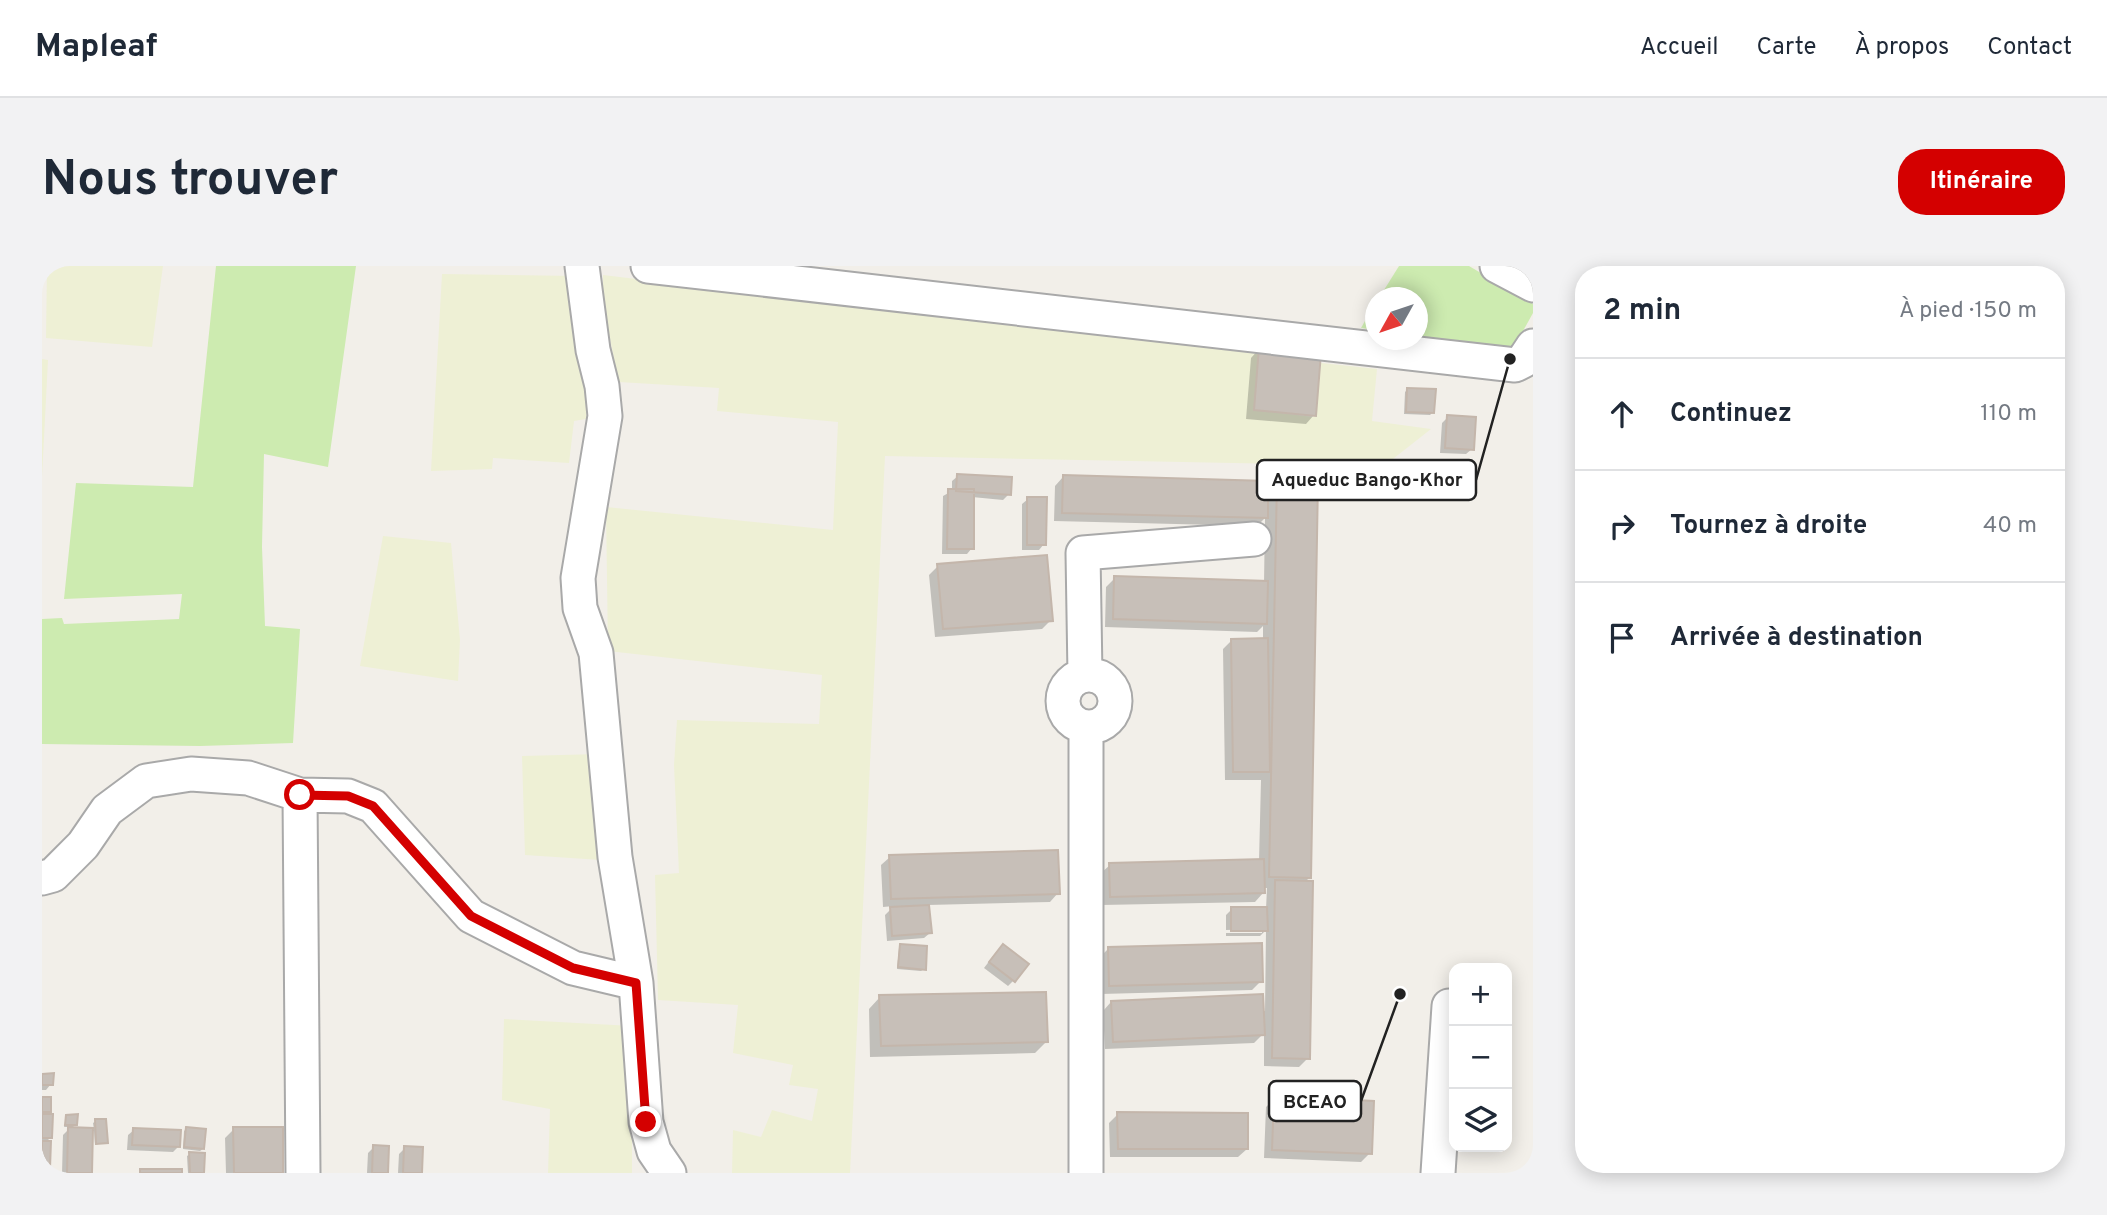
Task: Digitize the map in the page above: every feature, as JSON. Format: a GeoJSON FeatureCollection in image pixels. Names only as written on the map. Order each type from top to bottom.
{"type":"FeatureCollection","features":[{"type":"Feature","properties":{"kind":"street"},"geometry":{"type":"LineString","coordinates":[[582,266],[605,416],[578,578],[580,607],[596,653],[615,857],[636,983],[646,1122],[654,1151],[668,1173]]}},
{"type":"Feature","properties":{"kind":"street"},"geometry":{"type":"LineString","coordinates":[[648,266],[1515,365],[1523,361],[1533,346]]}},
{"type":"Feature","properties":{"kind":"street"},"geometry":{"type":"LineString","coordinates":[[1497,266],[1533,285]]}},
{"type":"Feature","properties":{"kind":"street"},"geometry":{"type":"LineString","coordinates":[[1086,1173],[1086,728],[1072,722],[1062,702],[1070,682],[1084,675],[1083,553],[1254,538]]}},
{"type":"Feature","properties":{"kind":"street"},"geometry":{"type":"LineString","coordinates":[[42,878],[53,875],[83,845],[107,810],[146,781],[191,774],[248,778],[300,795],[348,796],[373,806],[471,916],[573,968],[636,983]]}},
{"type":"Feature","properties":{"kind":"street"},"geometry":{"type":"LineString","coordinates":[[300,795],[303,1173]]}},
{"type":"Feature","properties":{"kind":"street"},"geometry":{"type":"LineString","coordinates":[[1438,1173],[1449,1006]]}},
{"type":"Feature","properties":{"kind":"green space"},"geometry":{"type":"Polygon","coordinates":[[[47,266],[163,266],[152,347],[46,338],[47,266]]]}},
{"type":"Feature","properties":{"kind":"green space"},"geometry":{"type":"Polygon","coordinates":[[[216,266],[356,266],[328,467],[264,454],[262,547],[265,626],[300,629],[293,743],[200,746],[42,744],[42,619],[62,618],[64,624],[179,619],[182,594],[64,599],[76,483],[193,487],[216,266]]]}},
{"type":"Feature","properties":{"kind":"green space"},"geometry":{"type":"Polygon","coordinates":[[[1399,266],[1469,266],[1533,304],[1533,313],[1513,349],[1428,337],[1428,287],[1386,287],[1399,266]]]}},
{"type":"Feature","properties":{"kind":"green space"},"geometry":{"type":"Polygon","coordinates":[[[442,274],[576,276],[597,417],[574,421],[569,463],[493,458],[492,469],[431,471],[442,274]]]}},
{"type":"Feature","properties":{"kind":"green space"},"geometry":{"type":"Polygon","coordinates":[[[603,275],[1260,354],[1255,410],[1313,417],[1321,363],[1377,369],[1372,421],[1431,429],[1384,466],[885,456],[850,1173],[732,1173],[733,1130],[761,1137],[772,1110],[812,1121],[818,1089],[789,1085],[793,1065],[733,1053],[738,1005],[658,1000],[655,875],[679,873],[674,765],[677,720],[819,724],[822,675],[608,651],[606,507],[833,530],[838,422],[717,411],[719,388],[619,382],[603,306],[603,275]]]}},
{"type":"Feature","properties":{"kind":"green space"},"geometry":{"type":"Polygon","coordinates":[[[42,359],[48,360],[42,477],[42,359]]]}},
{"type":"Feature","properties":{"kind":"green space"},"geometry":{"type":"Polygon","coordinates":[[[383,536],[451,543],[460,640],[458,681],[360,666],[383,536]]]}},
{"type":"Feature","properties":{"kind":"green space"},"geometry":{"type":"Polygon","coordinates":[[[600,754],[601,860],[525,855],[522,756],[600,754]]]}},
{"type":"Feature","properties":{"kind":"green space"},"geometry":{"type":"Polygon","coordinates":[[[504,1019],[632,1026],[632,1173],[548,1173],[550,1109],[502,1100],[504,1019]]]}},
{"type":"Feature","properties":{"kind":"building"},"geometry":{"type":"Polygon","coordinates":[[[1259,347],[1321,353],[1316,416],[1254,410],[1259,347]]]}},
{"type":"Feature","properties":{"kind":"building"},"geometry":{"type":"Polygon","coordinates":[[[1407,388],[1436,389],[1434,413],[1406,412],[1407,388]]]}},
{"type":"Feature","properties":{"kind":"building"},"geometry":{"type":"Polygon","coordinates":[[[1447,415],[1476,417],[1474,450],[1445,448],[1447,415]]]}},
{"type":"Feature","properties":{"kind":"building"},"geometry":{"type":"Polygon","coordinates":[[[957,474],[1012,477],[1011,495],[956,491],[957,474]]]}},
{"type":"Feature","properties":{"kind":"building"},"geometry":{"type":"Polygon","coordinates":[[[1063,475],[1268,481],[1268,518],[1062,513],[1063,475]]]}},
{"type":"Feature","properties":{"kind":"building"},"geometry":{"type":"Polygon","coordinates":[[[1277,480],[1318,481],[1311,878],[1269,877],[1277,480]]]}},
{"type":"Feature","properties":{"kind":"building"},"geometry":{"type":"Polygon","coordinates":[[[948,489],[974,489],[974,549],[947,549],[948,489]]]}},
{"type":"Feature","properties":{"kind":"building"},"geometry":{"type":"Polygon","coordinates":[[[1027,497],[1047,497],[1046,545],[1027,545],[1027,497]]]}},
{"type":"Feature","properties":{"kind":"building"},"geometry":{"type":"Polygon","coordinates":[[[1047,555],[1053,621],[943,629],[937,564],[1047,555]]]}},
{"type":"Feature","properties":{"kind":"building"},"geometry":{"type":"Polygon","coordinates":[[[1114,576],[1268,581],[1267,624],[1113,619],[1114,576]]]}},
{"type":"Feature","properties":{"kind":"building"},"geometry":{"type":"Polygon","coordinates":[[[1268,638],[1270,772],[1233,772],[1231,639],[1268,638]]]}},
{"type":"Feature","properties":{"kind":"building"},"geometry":{"type":"Polygon","coordinates":[[[1058,850],[1060,894],[891,899],[889,855],[1058,850]]]}},
{"type":"Feature","properties":{"kind":"building"},"geometry":{"type":"Polygon","coordinates":[[[1264,859],[1265,893],[1110,897],[1109,863],[1264,859]]]}},
{"type":"Feature","properties":{"kind":"building"},"geometry":{"type":"Polygon","coordinates":[[[1275,880],[1313,881],[1310,1059],[1272,1058],[1275,880]]]}},
{"type":"Feature","properties":{"kind":"building"},"geometry":{"type":"Polygon","coordinates":[[[929,905],[932,933],[892,936],[890,907],[929,905]]]}},
{"type":"Feature","properties":{"kind":"building"},"geometry":{"type":"Polygon","coordinates":[[[1231,907],[1267,907],[1268,931],[1231,931],[1231,907]]]}},
{"type":"Feature","properties":{"kind":"building"},"geometry":{"type":"Polygon","coordinates":[[[1262,943],[1263,982],[1109,986],[1108,947],[1262,943]]]}},
{"type":"Feature","properties":{"kind":"building"},"geometry":{"type":"Polygon","coordinates":[[[900,944],[927,946],[926,970],[898,967],[900,944]]]}},
{"type":"Feature","properties":{"kind":"building"},"geometry":{"type":"Polygon","coordinates":[[[1003,944],[1029,964],[1015,982],[989,962],[1003,944]]]}},
{"type":"Feature","properties":{"kind":"building"},"geometry":{"type":"Polygon","coordinates":[[[1046,992],[1048,1042],[881,1046],[879,995],[1046,992]]]}},
{"type":"Feature","properties":{"kind":"building"},"geometry":{"type":"Polygon","coordinates":[[[1263,994],[1265,1035],[1113,1042],[1111,1001],[1263,994]]]}},
{"type":"Feature","properties":{"kind":"building"},"geometry":{"type":"Polygon","coordinates":[[[54,1073],[53,1085],[42,1085],[42,1074],[54,1073]]]}},
{"type":"Feature","properties":{"kind":"building"},"geometry":{"type":"Polygon","coordinates":[[[1274,1096],[1374,1101],[1372,1154],[1272,1150],[1274,1096]]]}},
{"type":"Feature","properties":{"kind":"building"},"geometry":{"type":"Polygon","coordinates":[[[42,1097],[51,1097],[51,1112],[42,1112],[42,1097]]]}},
{"type":"Feature","properties":{"kind":"building"},"geometry":{"type":"Polygon","coordinates":[[[1117,1112],[1248,1113],[1248,1149],[1118,1149],[1117,1112]]]}},
{"type":"Feature","properties":{"kind":"building"},"geometry":{"type":"Polygon","coordinates":[[[42,1114],[53,1114],[52,1138],[42,1138],[42,1114]]]}},
{"type":"Feature","properties":{"kind":"building"},"geometry":{"type":"Polygon","coordinates":[[[78,1114],[77,1125],[65,1125],[66,1115],[78,1114]]]}},
{"type":"Feature","properties":{"kind":"building"},"geometry":{"type":"Polygon","coordinates":[[[95,1119],[106,1119],[108,1143],[96,1144],[95,1119]]]}},
{"type":"Feature","properties":{"kind":"building"},"geometry":{"type":"Polygon","coordinates":[[[68,1127],[93,1128],[92,1173],[67,1173],[68,1127]]]}},
{"type":"Feature","properties":{"kind":"building"},"geometry":{"type":"Polygon","coordinates":[[[186,1127],[206,1129],[204,1149],[184,1147],[186,1127]]]}},
{"type":"Feature","properties":{"kind":"building"},"geometry":{"type":"Polygon","coordinates":[[[233,1127],[283,1127],[283,1173],[234,1173],[233,1127]]]}},
{"type":"Feature","properties":{"kind":"building"},"geometry":{"type":"Polygon","coordinates":[[[133,1128],[181,1130],[180,1147],[132,1145],[133,1128]]]}},
{"type":"Feature","properties":{"kind":"building"},"geometry":{"type":"Polygon","coordinates":[[[42,1141],[51,1141],[50,1168],[42,1167],[42,1141]]]}},
{"type":"Feature","properties":{"kind":"building"},"geometry":{"type":"Polygon","coordinates":[[[373,1145],[389,1146],[388,1173],[372,1173],[373,1145]]]}},
{"type":"Feature","properties":{"kind":"building"},"geometry":{"type":"Polygon","coordinates":[[[404,1146],[423,1147],[422,1173],[403,1173],[404,1146]]]}},
{"type":"Feature","properties":{"kind":"building"},"geometry":{"type":"Polygon","coordinates":[[[189,1152],[205,1153],[204,1173],[190,1173],[189,1152]]]}},
{"type":"Feature","properties":{"kind":"building"},"geometry":{"type":"Polygon","coordinates":[[[140,1169],[182,1169],[182,1173],[140,1173],[140,1169]]]}},
{"type":"Feature","properties":{"kind":"place","name":"Aqueduc Bango-Khor"},"geometry":{"type":"Point","coordinates":[1510,359]}},
{"type":"Feature","properties":{"kind":"place","name":"BCEAO"},"geometry":{"type":"Point","coordinates":[1400,994]}},
{"type":"Feature","properties":{"kind":"route"},"geometry":{"type":"LineString","coordinates":[[300,795],[348,796],[373,806],[471,916],[573,968],[636,983],[646,1122]]}}]}
